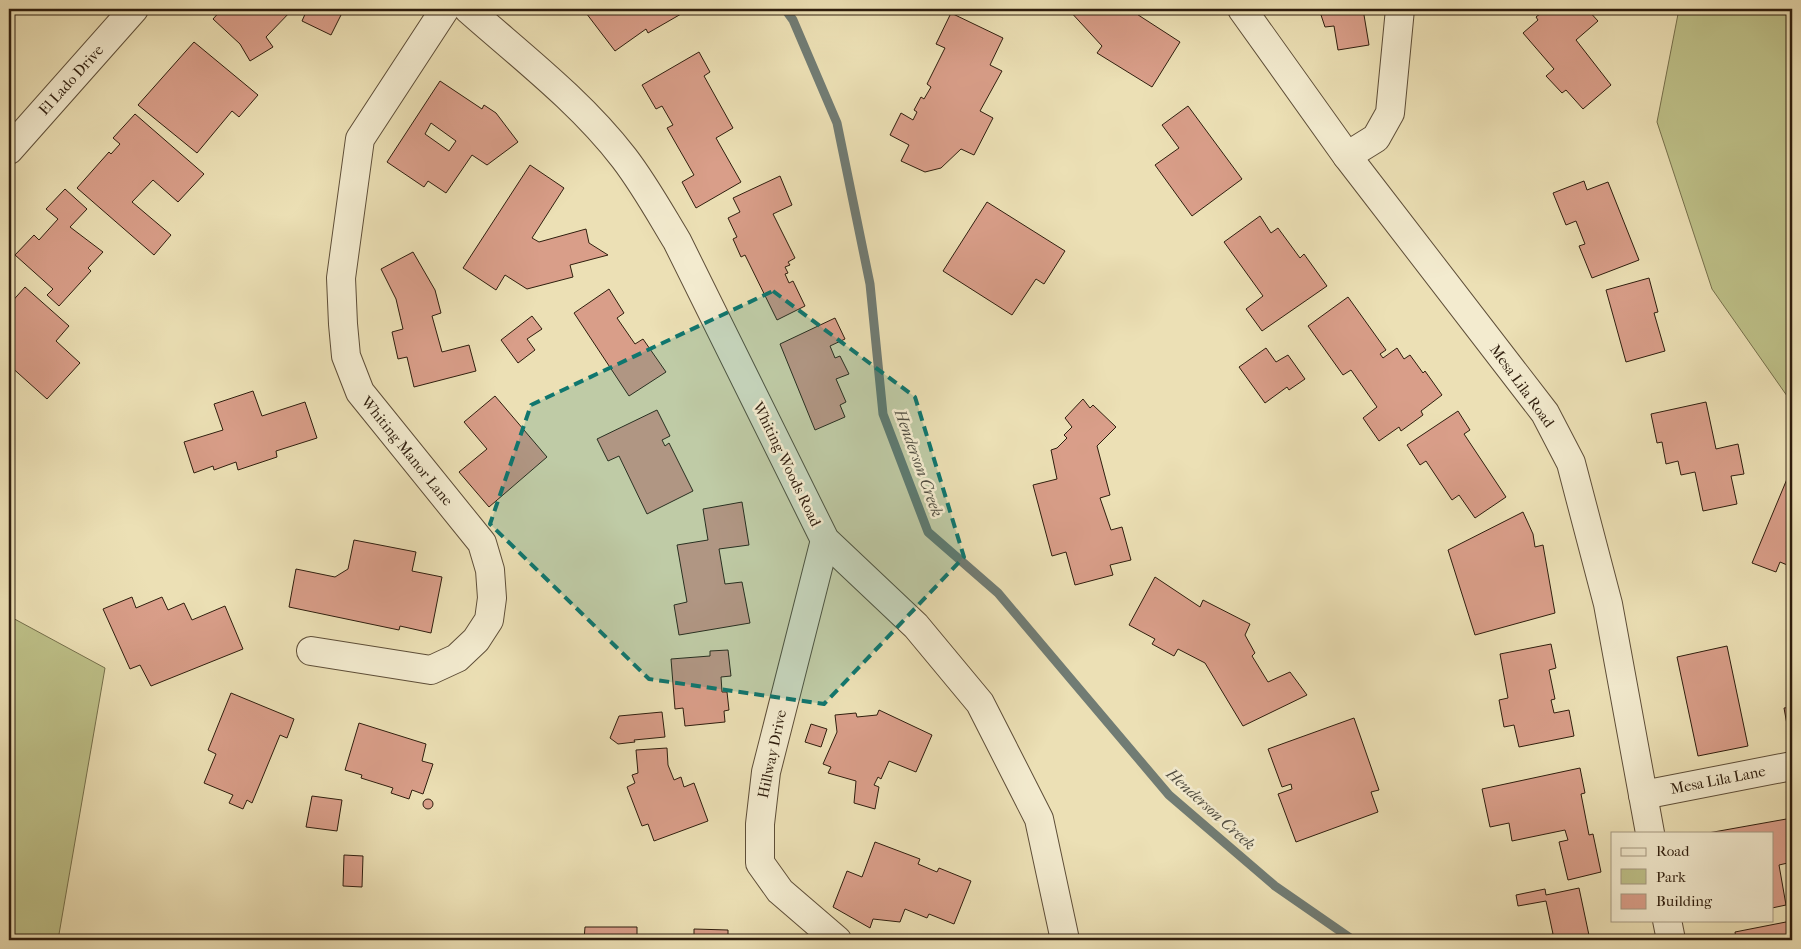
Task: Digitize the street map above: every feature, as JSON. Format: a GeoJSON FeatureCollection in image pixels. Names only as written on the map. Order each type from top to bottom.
{"type":"FeatureCollection","features":[{"type":"Feature","properties":{"kind":"street","name":"El Lado Drive"},"geometry":{"type":"LineString","coordinates":[[9,150],[134,9]]}},
{"type":"Feature","properties":{"kind":"street","name":"Whiting Manor Lane"},"geometry":{"type":"LineString","coordinates":[[311,651],[431,670],[458,658],[476,640],[489,620],[492,598],[490,570],[482,543],[360,392],[346,356],[343,324],[341,278],[360,139],[445,9]]}},
{"type":"Feature","properties":{"kind":"street","name":"Whiting Woods Road"},"geometry":{"type":"LineString","coordinates":[[468,9],[573,101],[624,157],[652,198],[677,241],[825,540],[916,626],[980,703],[1039,820],[1065,940]]}},
{"type":"Feature","properties":{"kind":"street","name":"Mesa Lila Road"},"geometry":{"type":"LineString","coordinates":[[1242,9],[1347,156],[1545,413],[1571,463],[1608,604],[1650,832]]}},
{"type":"Feature","properties":{"kind":"street"},"geometry":{"type":"LineString","coordinates":[[1347,156],[1376,138],[1390,113],[1400,9]]}},
{"type":"Feature","properties":{"kind":"street","name":"Hillway Drive"},"geometry":{"type":"LineString","coordinates":[[825,540],[766,772],[760,824],[760,863],[780,891],[837,940]]}},
{"type":"Feature","properties":{"kind":"street","name":"Mesa Lila Lane"},"geometry":{"type":"LineString","coordinates":[[1643,795],[1792,766]]}},
{"type":"Feature","properties":{"kind":"street"},"geometry":{"type":"LineString","coordinates":[[1667,922],[1671,940]]}},
{"type":"Feature","properties":{"kind":"highlighted area"},"geometry":{"type":"Polygon","coordinates":[[[773,291],[915,397],[964,557],[824,704],[649,679],[490,524],[531,405],[773,291]]]}},
{"type":"Feature","properties":{"kind":"green space"},"geometry":{"type":"Polygon","coordinates":[[[1679,9],[1792,9],[1792,403],[1712,289],[1657,122],[1679,9]]]}},
{"type":"Feature","properties":{"kind":"green space"},"geometry":{"type":"Polygon","coordinates":[[[9,616],[105,668],[58,940],[9,940],[9,616]]]}},
{"type":"Feature","properties":{"kind":"building"},"geometry":{"type":"Polygon","coordinates":[[[222,9],[293,9],[266,37],[273,47],[250,61],[240,44],[213,19],[222,9]]]}},
{"type":"Feature","properties":{"kind":"building"},"geometry":{"type":"Polygon","coordinates":[[[300,9],[344,9],[331,35],[302,21],[306,12],[300,9]]]}},
{"type":"Feature","properties":{"kind":"building"},"geometry":{"type":"Polygon","coordinates":[[[583,9],[678,9],[681,14],[648,33],[646,29],[615,51],[583,9]]]}},
{"type":"Feature","properties":{"kind":"building"},"geometry":{"type":"Polygon","coordinates":[[[1068,9],[1129,9],[1180,42],[1152,87],[1097,53],[1102,46],[1068,9]]]}},
{"type":"Feature","properties":{"kind":"building"},"geometry":{"type":"Polygon","coordinates":[[[1319,9],[1363,9],[1369,45],[1338,50],[1334,26],[1325,27],[1319,9]]]}},
{"type":"Feature","properties":{"kind":"building"},"geometry":{"type":"Polygon","coordinates":[[[1546,9],[1587,9],[1598,21],[1576,40],[1611,85],[1583,109],[1566,90],[1562,93],[1546,76],[1554,69],[1523,33],[1538,20],[1536,17],[1546,9]]]}},
{"type":"Feature","properties":{"kind":"building"},"geometry":{"type":"Polygon","coordinates":[[[951,13],[1003,38],[990,65],[1002,71],[980,111],[993,118],[974,155],[961,149],[941,168],[925,172],[901,161],[909,145],[890,135],[901,113],[913,120],[917,112],[914,110],[921,97],[924,99],[931,87],[927,84],[945,48],[936,44],[951,13]]]}},
{"type":"Feature","properties":{"kind":"building"},"geometry":{"type":"Polygon","coordinates":[[[194,42],[258,95],[239,117],[232,111],[197,153],[138,105],[194,42]]]}},
{"type":"Feature","properties":{"kind":"building"},"geometry":{"type":"Polygon","coordinates":[[[699,52],[710,72],[704,76],[733,128],[716,138],[741,182],[696,208],[682,182],[694,175],[667,128],[673,125],[662,106],[656,109],[642,85],[699,52]]]}},
{"type":"Feature","properties":{"kind":"building"},"geometry":{"type":"Polygon","coordinates":[[[440,81],[482,109],[484,105],[496,113],[518,142],[487,165],[472,155],[446,193],[428,181],[424,187],[387,162],[440,81]],[[431,123],[425,134],[449,151],[456,141],[431,123]]]}},
{"type":"Feature","properties":{"kind":"building"},"geometry":{"type":"Polygon","coordinates":[[[1188,106],[1242,179],[1192,216],[1155,165],[1179,148],[1162,125],[1188,106]]]}},
{"type":"Feature","properties":{"kind":"building"},"geometry":{"type":"Polygon","coordinates":[[[135,114],[204,174],[178,202],[153,180],[132,202],[171,235],[154,255],[77,188],[109,152],[111,154],[120,144],[113,138],[135,114]]]}},
{"type":"Feature","properties":{"kind":"building"},"geometry":{"type":"Polygon","coordinates":[[[530,165],[564,188],[532,238],[539,242],[586,229],[589,243],[608,255],[570,265],[573,277],[527,289],[505,275],[496,290],[463,268],[530,165]]]}},
{"type":"Feature","properties":{"kind":"building"},"geometry":{"type":"Polygon","coordinates":[[[780,176],[792,205],[773,214],[795,258],[788,262],[790,265],[785,267],[788,273],[785,274],[789,283],[793,281],[805,306],[777,320],[745,255],[741,257],[733,239],[737,237],[728,218],[740,212],[733,198],[780,176]]]}},
{"type":"Feature","properties":{"kind":"building"},"geometry":{"type":"Polygon","coordinates":[[[1584,181],[1587,190],[1608,182],[1639,260],[1592,278],[1579,246],[1585,244],[1576,221],[1566,225],[1553,193],[1584,181]]]}},
{"type":"Feature","properties":{"kind":"building"},"geometry":{"type":"Polygon","coordinates":[[[65,189],[87,209],[70,227],[103,252],[88,268],[91,271],[59,306],[47,295],[53,289],[15,255],[34,235],[39,240],[58,219],[46,209],[65,189]]]}},
{"type":"Feature","properties":{"kind":"building"},"geometry":{"type":"Polygon","coordinates":[[[987,202],[1065,251],[1044,284],[1036,279],[1012,315],[943,271],[987,202]]]}},
{"type":"Feature","properties":{"kind":"building"},"geometry":{"type":"Polygon","coordinates":[[[1260,216],[1271,233],[1278,228],[1300,258],[1304,254],[1327,286],[1262,331],[1246,309],[1263,296],[1224,242],[1260,216]]]}},
{"type":"Feature","properties":{"kind":"building"},"geometry":{"type":"Polygon","coordinates":[[[413,252],[435,290],[441,313],[432,316],[442,352],[469,345],[476,371],[414,387],[407,357],[398,359],[392,332],[403,329],[396,299],[381,269],[413,252]]]}},
{"type":"Feature","properties":{"kind":"building"},"geometry":{"type":"Polygon","coordinates":[[[1649,278],[1658,312],[1654,313],[1665,351],[1626,362],[1606,290],[1649,278]]]}},
{"type":"Feature","properties":{"kind":"building"},"geometry":{"type":"Polygon","coordinates":[[[25,287],[69,326],[56,341],[80,363],[47,399],[9,365],[9,305],[25,287]]]}},
{"type":"Feature","properties":{"kind":"building"},"geometry":{"type":"Polygon","coordinates":[[[609,289],[624,313],[617,318],[635,344],[643,339],[666,372],[629,396],[574,313],[609,289]]]}},
{"type":"Feature","properties":{"kind":"building"},"geometry":{"type":"Polygon","coordinates":[[[1348,297],[1386,350],[1380,354],[1383,358],[1397,348],[1404,359],[1410,355],[1423,373],[1425,371],[1442,395],[1421,411],[1423,415],[1401,431],[1399,427],[1379,441],[1363,418],[1377,407],[1351,370],[1343,375],[1308,326],[1348,297]]]}},
{"type":"Feature","properties":{"kind":"building"},"geometry":{"type":"Polygon","coordinates":[[[532,316],[542,329],[527,339],[535,350],[518,363],[501,340],[532,316]]]}},
{"type":"Feature","properties":{"kind":"building"},"geometry":{"type":"Polygon","coordinates":[[[835,318],[845,339],[830,346],[835,358],[840,356],[849,374],[836,379],[846,402],[840,405],[845,417],[815,430],[780,344],[835,318]]]}},
{"type":"Feature","properties":{"kind":"building"},"geometry":{"type":"Polygon","coordinates":[[[1266,348],[1276,362],[1288,355],[1305,379],[1289,390],[1287,387],[1265,403],[1239,367],[1266,348]]]}},
{"type":"Feature","properties":{"kind":"building"},"geometry":{"type":"Polygon","coordinates":[[[253,391],[262,416],[305,402],[317,438],[276,451],[277,457],[238,470],[236,462],[214,470],[213,466],[194,473],[184,442],[223,430],[214,404],[253,391]]]}},
{"type":"Feature","properties":{"kind":"building"},"geometry":{"type":"Polygon","coordinates":[[[495,396],[547,457],[489,507],[459,472],[487,449],[464,422],[495,396]]]}},
{"type":"Feature","properties":{"kind":"building"},"geometry":{"type":"Polygon","coordinates":[[[1083,399],[1090,408],[1093,405],[1116,427],[1097,446],[1110,495],[1100,498],[1111,530],[1122,527],[1131,560],[1110,565],[1113,575],[1075,585],[1066,552],[1052,556],[1033,485],[1057,479],[1051,450],[1057,448],[1067,438],[1064,435],[1072,427],[1065,418],[1083,399]]]}},
{"type":"Feature","properties":{"kind":"building"},"geometry":{"type":"Polygon","coordinates":[[[1706,402],[1716,449],[1738,444],[1744,474],[1731,476],[1737,504],[1703,511],[1695,472],[1681,475],[1678,461],[1666,464],[1662,442],[1657,443],[1651,414],[1706,402]]]}},
{"type":"Feature","properties":{"kind":"building"},"geometry":{"type":"Polygon","coordinates":[[[657,410],[670,436],[662,440],[665,446],[669,443],[693,491],[647,514],[619,456],[608,461],[597,439],[657,410]]]}},
{"type":"Feature","properties":{"kind":"building"},"geometry":{"type":"Polygon","coordinates":[[[1458,411],[1470,430],[1464,434],[1506,497],[1475,518],[1459,495],[1452,500],[1426,461],[1420,465],[1407,445],[1458,411]]]}},
{"type":"Feature","properties":{"kind":"building"},"geometry":{"type":"Polygon","coordinates":[[[1792,467],[1792,567],[1780,562],[1776,572],[1752,563],[1792,467]]]}},
{"type":"Feature","properties":{"kind":"building"},"geometry":{"type":"Polygon","coordinates":[[[742,502],[749,545],[719,549],[725,584],[742,582],[750,623],[679,635],[674,605],[687,602],[677,545],[708,540],[703,509],[742,502]]]}},
{"type":"Feature","properties":{"kind":"building"},"geometry":{"type":"Polygon","coordinates":[[[1523,512],[1533,534],[1535,547],[1543,545],[1555,613],[1475,635],[1448,550],[1523,512]]]}},
{"type":"Feature","properties":{"kind":"building"},"geometry":{"type":"Polygon","coordinates":[[[354,540],[416,552],[412,571],[442,577],[431,633],[400,626],[399,630],[289,607],[296,569],[335,577],[348,569],[354,540]]]}},
{"type":"Feature","properties":{"kind":"building"},"geometry":{"type":"Polygon","coordinates":[[[1155,577],[1200,607],[1203,600],[1250,624],[1245,635],[1255,653],[1252,656],[1268,682],[1290,672],[1307,695],[1243,726],[1205,663],[1178,649],[1174,656],[1152,644],[1155,639],[1129,625],[1155,577]]]}},
{"type":"Feature","properties":{"kind":"building"},"geometry":{"type":"Polygon","coordinates":[[[132,597],[136,608],[162,597],[168,610],[184,603],[192,620],[225,606],[243,649],[151,686],[140,665],[130,669],[103,609],[132,597]]]}},
{"type":"Feature","properties":{"kind":"building"},"geometry":{"type":"Polygon","coordinates":[[[1551,644],[1556,668],[1549,670],[1555,699],[1551,700],[1554,713],[1569,710],[1574,736],[1519,747],[1514,725],[1504,727],[1499,700],[1508,698],[1500,654],[1551,644]]]}},
{"type":"Feature","properties":{"kind":"building"},"geometry":{"type":"Polygon","coordinates":[[[1727,646],[1748,746],[1698,756],[1677,657],[1727,646]]]}},
{"type":"Feature","properties":{"kind":"building"},"geometry":{"type":"Polygon","coordinates":[[[728,650],[731,676],[721,677],[722,692],[727,692],[729,710],[724,711],[725,722],[685,726],[683,708],[675,709],[671,659],[710,656],[710,651],[728,650]]]}},
{"type":"Feature","properties":{"kind":"building"},"geometry":{"type":"Polygon","coordinates":[[[231,693],[294,719],[287,738],[280,735],[252,803],[247,800],[243,809],[229,803],[233,795],[204,783],[216,754],[208,750],[231,693]]]}},
{"type":"Feature","properties":{"kind":"building"},"geometry":{"type":"Polygon","coordinates":[[[1792,707],[1792,740],[1790,741],[1784,708],[1792,707]]]}},
{"type":"Feature","properties":{"kind":"building"},"geometry":{"type":"Polygon","coordinates":[[[879,710],[932,735],[916,772],[889,761],[881,779],[878,777],[874,785],[879,787],[875,809],[854,803],[856,781],[828,773],[831,767],[823,764],[837,732],[835,715],[856,713],[857,717],[877,715],[879,710]]]}},
{"type":"Feature","properties":{"kind":"building"},"geometry":{"type":"Polygon","coordinates":[[[662,712],[665,737],[634,740],[635,742],[618,744],[610,738],[619,716],[662,712]]]}},
{"type":"Feature","properties":{"kind":"building"},"geometry":{"type":"Polygon","coordinates":[[[1354,718],[1379,790],[1371,792],[1378,812],[1296,842],[1278,794],[1292,789],[1291,784],[1282,787],[1268,749],[1354,718]]]}},
{"type":"Feature","properties":{"kind":"building"},"geometry":{"type":"Polygon","coordinates":[[[359,723],[426,744],[422,761],[433,764],[423,794],[412,790],[409,799],[391,793],[393,788],[361,778],[362,775],[345,770],[359,723]]]}},
{"type":"Feature","properties":{"kind":"building"},"geometry":{"type":"Polygon","coordinates":[[[811,724],[827,729],[821,747],[805,742],[811,724]]]}},
{"type":"Feature","properties":{"kind":"building"},"geometry":{"type":"Polygon","coordinates":[[[667,748],[668,765],[674,780],[681,777],[684,787],[694,783],[708,821],[654,841],[648,824],[642,826],[627,787],[635,783],[632,775],[638,773],[636,750],[667,748]]]}},
{"type":"Feature","properties":{"kind":"building"},"geometry":{"type":"Polygon","coordinates":[[[1580,768],[1585,793],[1581,794],[1589,835],[1593,834],[1601,872],[1568,880],[1559,842],[1568,840],[1565,830],[1512,841],[1509,823],[1490,827],[1482,789],[1580,768]]]}},
{"type":"Feature","properties":{"kind":"building"},"geometry":{"type":"Polygon","coordinates":[[[312,796],[342,800],[337,831],[306,827],[312,796]]]}},
{"type":"Feature","properties":{"kind":"building"},"geometry":{"type":"Polygon","coordinates":[[[426,799],[430,799],[433,804],[432,808],[426,809],[423,806],[423,802],[426,799]]]}},
{"type":"Feature","properties":{"kind":"building"},"geometry":{"type":"Polygon","coordinates":[[[1792,818],[1792,862],[1779,865],[1786,905],[1774,908],[1774,832],[1714,832],[1792,818]]]}},
{"type":"Feature","properties":{"kind":"building"},"geometry":{"type":"Polygon","coordinates":[[[875,842],[920,859],[918,864],[937,872],[939,868],[971,881],[954,924],[929,914],[927,918],[905,909],[900,922],[873,919],[870,928],[833,907],[847,871],[862,877],[875,842]]]}},
{"type":"Feature","properties":{"kind":"building"},"geometry":{"type":"Polygon","coordinates":[[[344,855],[363,856],[362,887],[343,886],[344,855]]]}},
{"type":"Feature","properties":{"kind":"building"},"geometry":{"type":"Polygon","coordinates":[[[1579,888],[1590,940],[1529,940],[1553,934],[1546,901],[1518,906],[1516,895],[1545,889],[1546,895],[1579,888]]]}},
{"type":"Feature","properties":{"kind":"building"},"geometry":{"type":"Polygon","coordinates":[[[1791,921],[1792,940],[1736,940],[1735,932],[1791,921]]]}},
{"type":"Feature","properties":{"kind":"building"},"geometry":{"type":"Polygon","coordinates":[[[585,927],[637,927],[637,935],[694,936],[694,929],[728,930],[728,940],[584,940],[585,927]]]}},
{"type":"Feature","properties":{"kind":"waterway","name":"Henderson Creek"},"geometry":{"type":"LineString","coordinates":[[785,9],[793,20],[837,123],[870,284],[883,414],[928,532],[998,593],[1169,795],[1275,886],[1353,940]]}}]}
